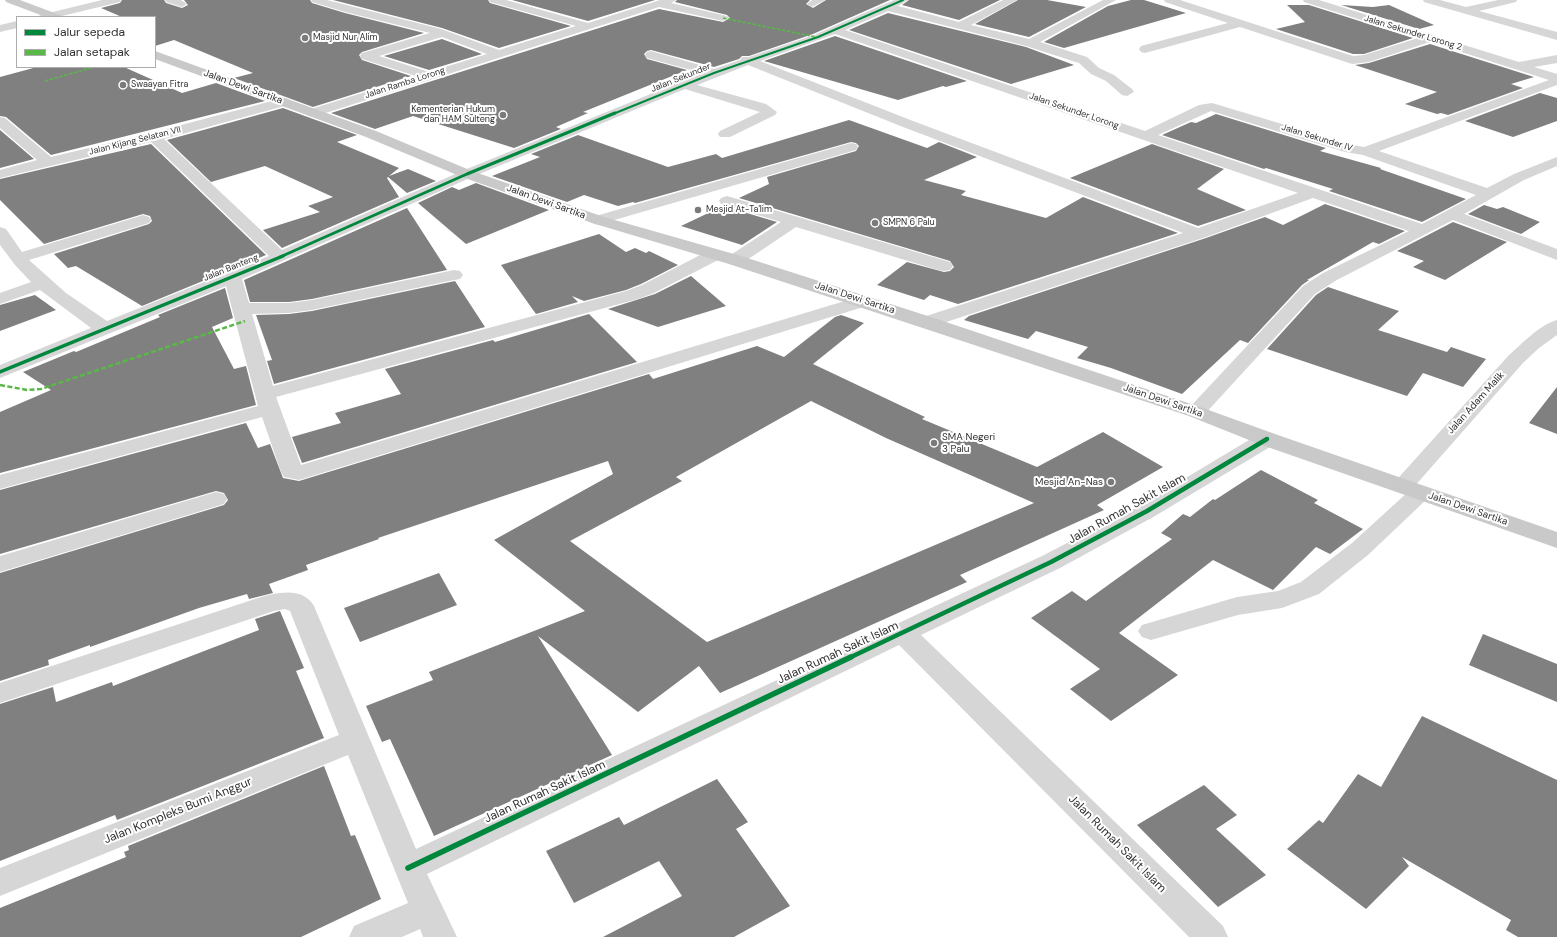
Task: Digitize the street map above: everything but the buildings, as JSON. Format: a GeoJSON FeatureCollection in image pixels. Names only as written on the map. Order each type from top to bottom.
{"type":"FeatureCollection","features":[{"type":"Feature","properties":{"kind":"main road"},"geometry":{"type":"LineString","coordinates":[[10,0],[50,16]]}},
{"type":"Feature","properties":{"kind":"main road","name":"Jalan Dewi Sartika"},"geometry":{"type":"LineString","coordinates":[[156,55],[371,134],[467,174],[598,220],[735,260],[927,322],[1196,412],[1267,440],[1557,540]]}},
{"type":"Feature","properties":{"kind":"street"},"geometry":{"type":"LineString","coordinates":[[50,16],[116,0]]}},
{"type":"Feature","properties":{"kind":"street"},"geometry":{"type":"LineString","coordinates":[[170,0],[182,4]]}},
{"type":"Feature","properties":{"kind":"street"},"geometry":{"type":"LineString","coordinates":[[316,0],[349,10],[442,33],[497,54]]}},
{"type":"Feature","properties":{"kind":"street","name":"Jalan Ramba Lorong"},"geometry":{"type":"LineString","coordinates":[[313,113],[671,0]]}},
{"type":"Feature","properties":{"kind":"street","name":"Jalan Sekunder"},"geometry":{"type":"LineString","coordinates":[[467,174],[746,60],[835,30],[903,0]]}},
{"type":"Feature","properties":{"kind":"street"},"geometry":{"type":"LineString","coordinates":[[961,25],[1012,0]]}},
{"type":"Feature","properties":{"kind":"street"},"geometry":{"type":"LineString","coordinates":[[1030,43],[1111,0]]}},
{"type":"Feature","properties":{"kind":"street"},"geometry":{"type":"LineString","coordinates":[[1169,0],[1352,60],[1361,60],[1430,38]]}},
{"type":"Feature","properties":{"kind":"street","name":"Jalan Sekunder Lorong 2"},"geometry":{"type":"LineString","coordinates":[[1308,0],[1557,78]]}},
{"type":"Feature","properties":{"kind":"street"},"geometry":{"type":"LineString","coordinates":[[1428,0],[1557,36]]}},
{"type":"Feature","properties":{"kind":"street"},"geometry":{"type":"LineString","coordinates":[[1466,11],[1512,0]]}},
{"type":"Feature","properties":{"kind":"street"},"geometry":{"type":"LineString","coordinates":[[503,1],[587,26]]}},
{"type":"Feature","properties":{"kind":"street"},"geometry":{"type":"LineString","coordinates":[[659,4],[723,18]]}},
{"type":"Feature","properties":{"kind":"street"},"geometry":{"type":"LineString","coordinates":[[887,7],[1030,43],[1086,62],[1095,71],[1110,78],[1127,92]]}},
{"type":"Feature","properties":{"kind":"street"},"geometry":{"type":"LineString","coordinates":[[1145,49],[1242,23]]}},
{"type":"Feature","properties":{"kind":"street"},"geometry":{"type":"LineString","coordinates":[[0,29],[16,24]]}},
{"type":"Feature","properties":{"kind":"street","name":"Jalan Sekunder Lorong"},"geometry":{"type":"LineString","coordinates":[[835,30],[1423,230]]}},
{"type":"Feature","properties":{"kind":"street"},"geometry":{"type":"LineString","coordinates":[[428,76],[366,56],[442,33]]}},
{"type":"Feature","properties":{"kind":"street"},"geometry":{"type":"LineString","coordinates":[[651,55],[714,73]]}},
{"type":"Feature","properties":{"kind":"street","name":"Jalan Sekunder Lorong 2"},"geometry":{"type":"LineString","coordinates":[[1517,66],[1557,59]]}},
{"type":"Feature","properties":{"kind":"street"},"geometry":{"type":"LineString","coordinates":[[746,60],[908,124],[1200,234]]}},
{"type":"Feature","properties":{"kind":"street","name":"Jalan Sekunder IV"},"geometry":{"type":"LineString","coordinates":[[1145,136],[1204,108],[1212,107],[1350,149],[1365,151],[1557,82]]}},
{"type":"Feature","properties":{"kind":"street"},"geometry":{"type":"LineString","coordinates":[[684,85],[770,112],[725,134]]}},
{"type":"Feature","properties":{"kind":"street","name":"Jalan Kijang Selatan VII"},"geometry":{"type":"LineString","coordinates":[[0,174],[154,137],[284,102]]}},
{"type":"Feature","properties":{"kind":"street"},"geometry":{"type":"LineString","coordinates":[[0,121],[48,162]]}},
{"type":"Feature","properties":{"kind":"street"},"geometry":{"type":"LineString","coordinates":[[154,137],[280,257]]}},
{"type":"Feature","properties":{"kind":"street"},"geometry":{"type":"LineString","coordinates":[[598,220],[851,147]]}},
{"type":"Feature","properties":{"kind":"street"},"geometry":{"type":"LineString","coordinates":[[1365,151],[1489,194]]}},
{"type":"Feature","properties":{"kind":"street"},"geometry":{"type":"LineString","coordinates":[[1196,412],[1309,290],[1329,277],[1423,230],[1519,177],[1557,161]]}},
{"type":"Feature","properties":{"kind":"street","name":"Jalan Banteng"},"geometry":{"type":"LineString","coordinates":[[0,372],[280,257],[467,174]]}},
{"type":"Feature","properties":{"kind":"street"},"geometry":{"type":"LineString","coordinates":[[927,322],[1054,283],[1200,234],[1312,193]]}},
{"type":"Feature","properties":{"kind":"street"},"geometry":{"type":"LineString","coordinates":[[727,201],[944,266]]}},
{"type":"Feature","properties":{"kind":"street"},"geometry":{"type":"LineString","coordinates":[[1451,214],[1557,255]]}},
{"type":"Feature","properties":{"kind":"street"},"geometry":{"type":"LineString","coordinates":[[19,258],[143,220]]}},
{"type":"Feature","properties":{"kind":"street"},"geometry":{"type":"LineString","coordinates":[[735,260],[794,221]]}},
{"type":"Feature","properties":{"kind":"street"},"geometry":{"type":"LineString","coordinates":[[2,238],[41,284],[104,328]]}},
{"type":"Feature","properties":{"kind":"street"},"geometry":{"type":"LineString","coordinates":[[0,482],[632,295],[648,289],[714,255]]}},
{"type":"Feature","properties":{"kind":"street"},"geometry":{"type":"LineString","coordinates":[[242,309],[289,308],[312,305],[454,275]]}},
{"type":"Feature","properties":{"kind":"street"},"geometry":{"type":"LineString","coordinates":[[232,276],[267,402],[292,472],[303,473],[864,301]]}},
{"type":"Feature","properties":{"kind":"street"},"geometry":{"type":"LineString","coordinates":[[0,299],[41,284]]}},
{"type":"Feature","properties":{"kind":"street","name":"Jalan Adam Malik"},"geometry":{"type":"LineString","coordinates":[[1151,631],[1237,606],[1282,599],[1310,588],[1360,548],[1411,490],[1516,359],[1532,344],[1557,326]]}},
{"type":"Feature","properties":{"kind":"street","name":"Jalan Rumah Sakit Islam"},"geometry":{"type":"LineString","coordinates":[[408,868],[1051,562],[1109,532],[1267,440]]}},
{"type":"Feature","properties":{"kind":"street"},"geometry":{"type":"LineString","coordinates":[[0,564],[216,499]]}},
{"type":"Feature","properties":{"kind":"street"},"geometry":{"type":"LineString","coordinates":[[0,693],[283,600],[290,600],[302,606],[408,868],[434,924],[366,937]]}},
{"type":"Feature","properties":{"kind":"street","name":"Jalan Rumah Sakit Islam"},"geometry":{"type":"LineString","coordinates":[[903,633],[1212,937]]}},
{"type":"Feature","properties":{"kind":"street","name":"Jalan Kompleks Bumi Anggur"},"geometry":{"type":"LineString","coordinates":[[0,882],[356,740]]}},
{"type":"Feature","properties":{"kind":"marked path"},"geometry":{"type":"LineString","coordinates":[[723,18],[816,37]]}},
{"type":"Feature","properties":{"kind":"marked path"},"geometry":{"type":"LineString","coordinates":[[45,81],[90,68]]}},
{"type":"Feature","properties":{"kind":"marked path"},"geometry":{"type":"LineString","coordinates":[[0,385],[27,390],[41,389],[245,321]]}},
{"type":"Feature","properties":{"kind":"cycle path"},"geometry":{"type":"LineString","coordinates":[[0,372],[280,257],[467,174],[714,73],[818,37],[903,0]]}},
{"type":"Feature","properties":{"kind":"cycle path"},"geometry":{"type":"LineString","coordinates":[[408,868],[1051,562],[1147,511],[1267,439]]}},
{"type":"Feature","properties":{"kind":"place","name":"Masjid Nur Alim"},"geometry":{"type":"Point","coordinates":[305,38]}},
{"type":"Feature","properties":{"kind":"place","name":"Swaayan Fitra"},"geometry":{"type":"Point","coordinates":[123,85]}},
{"type":"Feature","properties":{"kind":"place","name":"Kementerian Hukum dan HAM Sulteng"},"geometry":{"type":"Point","coordinates":[503,115]}},
{"type":"Feature","properties":{"kind":"place","name":"Mesjid At-Ta'lim"},"geometry":{"type":"Point","coordinates":[698,210]}},
{"type":"Feature","properties":{"kind":"place","name":"SMPN 6 Palu"},"geometry":{"type":"Point","coordinates":[875,223]}},
{"type":"Feature","properties":{"kind":"place","name":"SMA Negeri 3 Palu"},"geometry":{"type":"Point","coordinates":[934,443]}},
{"type":"Feature","properties":{"kind":"place","name":"Mesjid An-Nas"},"geometry":{"type":"Point","coordinates":[1111,482]}}]}
